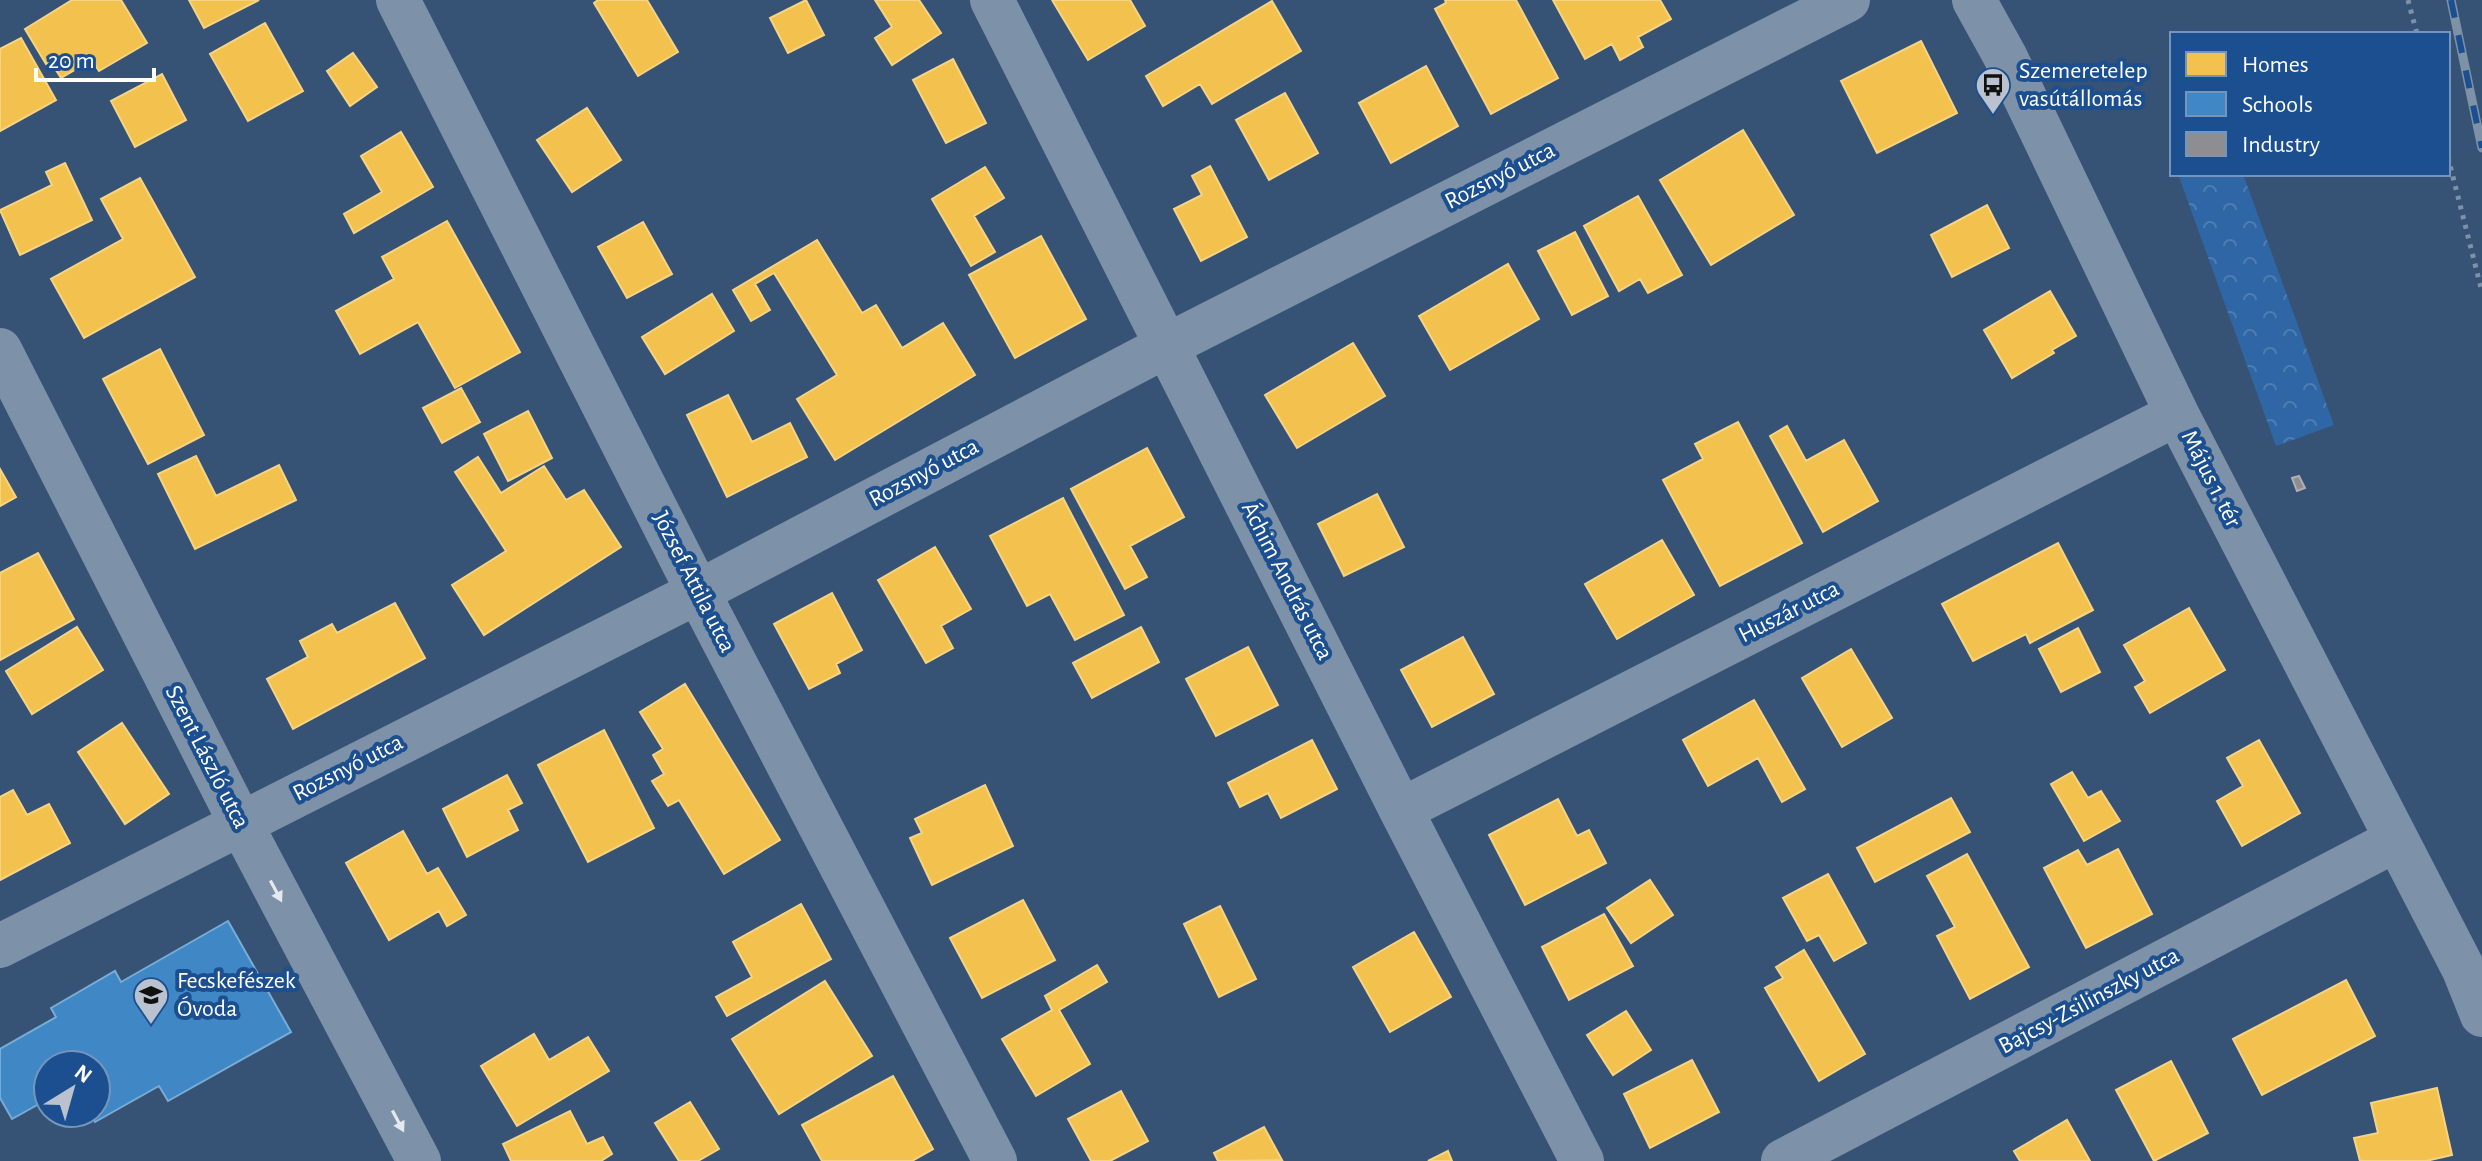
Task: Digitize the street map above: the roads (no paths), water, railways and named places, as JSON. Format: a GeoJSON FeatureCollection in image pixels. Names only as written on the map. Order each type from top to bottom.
{"type":"FeatureCollection","features":[{"type":"Feature","properties":{"kind":"street","name":"József Attila utca"},"geometry":{"type":"LineString","coordinates":[[398,0],[698,592],[995,1161]]}},
{"type":"Feature","properties":{"kind":"street","name":"Áchim András utca"},"geometry":{"type":"LineString","coordinates":[[992,0],[1582,1161]]}},
{"type":"Feature","properties":{"kind":"street","name":"Rozsnyó utca"},"geometry":{"type":"LineString","coordinates":[[0,946],[698,592],[1168,345],[1848,0]]}},
{"type":"Feature","properties":{"kind":"street","name":"Május 1. tér"},"geometry":{"type":"LineString","coordinates":[[1974,0],[2006,58],[2177,414],[2464,970],[2482,1015]]}},
{"type":"Feature","properties":{"kind":"street","name":"Szent László utca"},"geometry":{"type":"LineString","coordinates":[[0,350],[240,822],[419,1161]]}},
{"type":"Feature","properties":{"kind":"street","name":"Huszár utca"},"geometry":{"type":"LineString","coordinates":[[1401,810],[2177,414]]}},
{"type":"Feature","properties":{"kind":"street","name":"Bajcsy-Zsilinszky utca"},"geometry":{"type":"LineString","coordinates":[[1783,1161],[2396,840]]}},
{"type":"Feature","properties":{"kind":"railway"},"geometry":{"type":"LineString","coordinates":[[2451,0],[2482,148]]}},
{"type":"Feature","properties":{"kind":"place","name":"Szemeretelep vasútállomás"},"geometry":{"type":"Point","coordinates":[1993,116]}},
{"type":"Feature","properties":{"kind":"place","name":"Fecskefészek Óvoda"},"geometry":{"type":"Point","coordinates":[151,1026]}}]}
